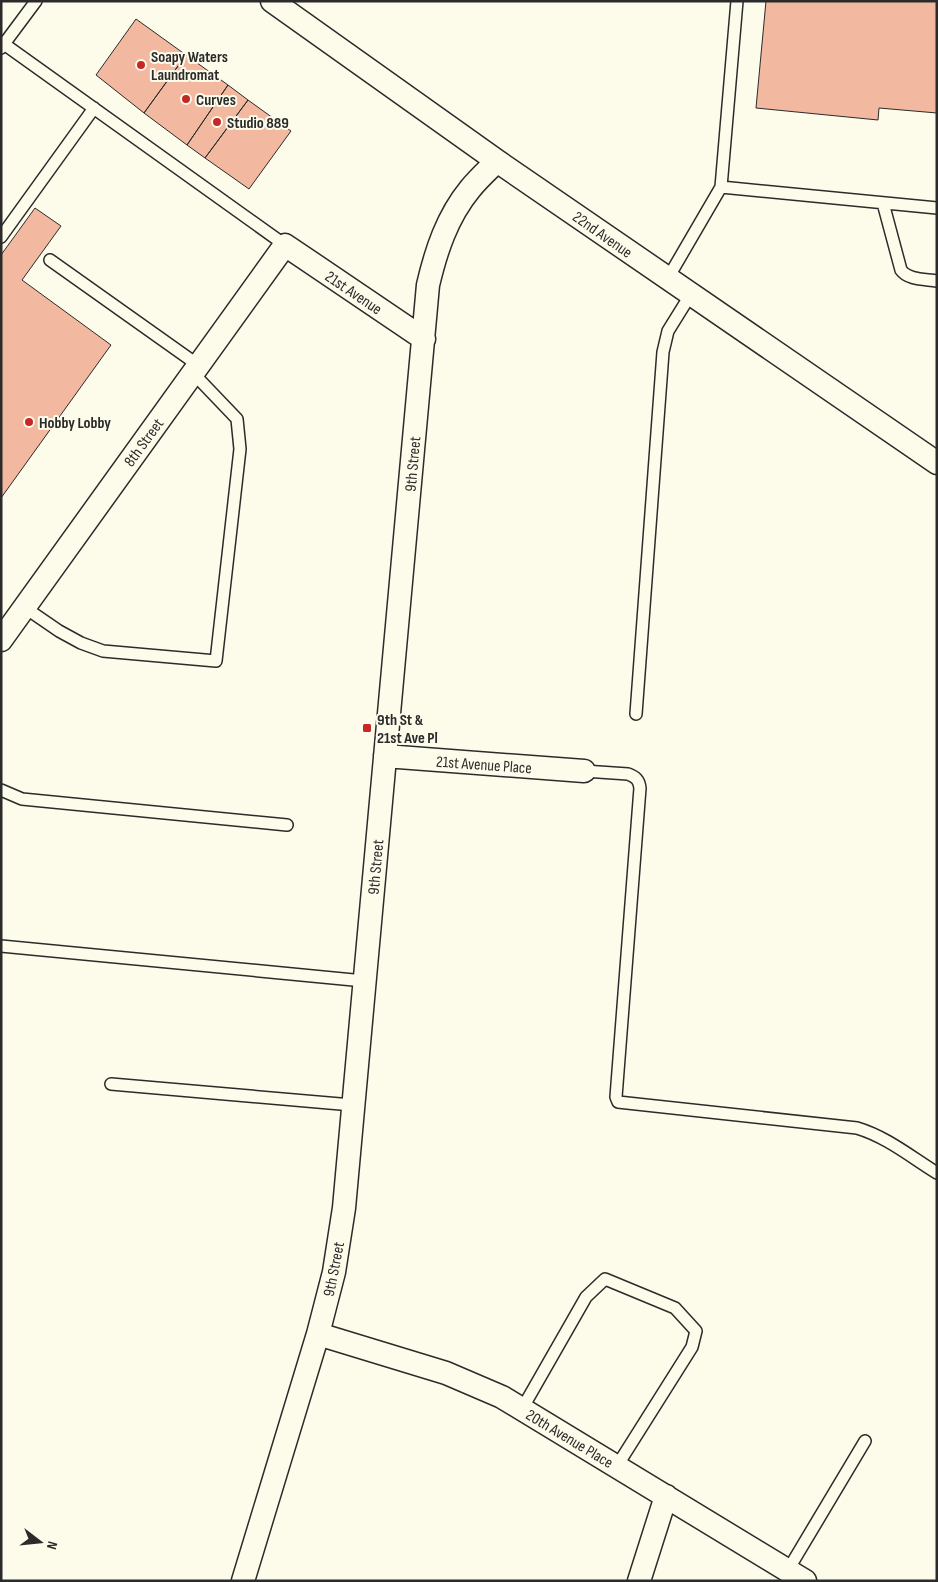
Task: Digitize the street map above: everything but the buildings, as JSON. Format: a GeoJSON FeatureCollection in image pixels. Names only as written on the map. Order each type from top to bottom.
{"type":"FeatureCollection","features":[{"type":"Feature","properties":{"kind":"street","name":"22nd Avenue"},"geometry":{"type":"LineString","coordinates":[[272,1],[497,161],[937,463]]}},
{"type":"Feature","properties":{"kind":"street","name":"9th Street"},"geometry":{"type":"LineString","coordinates":[[243,1581],[318,1334],[334,1272],[344,1208],[428,285],[436,251],[450,219],[469,190],[497,161]]}},
{"type":"Feature","properties":{"kind":"street","name":"21st Avenue"},"geometry":{"type":"LineString","coordinates":[[285,245],[424,339]]}},
{"type":"Feature","properties":{"kind":"street","name":"8th Street"},"geometry":{"type":"LineString","coordinates":[[1,640],[285,245]]}},
{"type":"Feature","properties":{"kind":"street","name":"21st Avenue Place"},"geometry":{"type":"LineString","coordinates":[[385,756],[584,771]]}},
{"type":"Feature","properties":{"kind":"street","name":"20th Avenue Place"},"geometry":{"type":"LineString","coordinates":[[318,1334],[446,1373],[502,1397],[797,1576]]}},
{"type":"Feature","properties":{"kind":"street"},"geometry":{"type":"LineString","coordinates":[[640,1581],[666,1496]]}},
{"type":"Feature","properties":{"kind":"lane"},"geometry":{"type":"LineString","coordinates":[[36,1],[2,46],[94,108],[285,245]]}},
{"type":"Feature","properties":{"kind":"lane"},"geometry":{"type":"LineString","coordinates":[[668,278],[721,187],[737,1]]}},
{"type":"Feature","properties":{"kind":"lane"},"geometry":{"type":"LineString","coordinates":[[1,237],[94,108]]}},
{"type":"Feature","properties":{"kind":"lane"},"geometry":{"type":"LineString","coordinates":[[721,187],[937,208]]}},
{"type":"Feature","properties":{"kind":"lane"},"geometry":{"type":"LineString","coordinates":[[883,203],[901,270],[905,276],[937,281]]}},
{"type":"Feature","properties":{"kind":"lane"},"geometry":{"type":"LineString","coordinates":[[24,607],[59,631],[81,643],[103,651],[216,661],[240,450],[237,419],[195,369],[50,260]]}},
{"type":"Feature","properties":{"kind":"lane"},"geometry":{"type":"LineString","coordinates":[[636,714],[663,352],[668,331],[691,294]]}},
{"type":"Feature","properties":{"kind":"lane"},"geometry":{"type":"LineString","coordinates":[[584,771],[628,774],[640,782],[616,1097],[618,1102],[857,1128],[871,1132],[886,1140],[937,1173]]}},
{"type":"Feature","properties":{"kind":"lane"},"geometry":{"type":"LineString","coordinates":[[1,790],[22,799],[287,825]]}},
{"type":"Feature","properties":{"kind":"lane"},"geometry":{"type":"LineString","coordinates":[[1,946],[364,981]]}},
{"type":"Feature","properties":{"kind":"lane"},"geometry":{"type":"LineString","coordinates":[[111,1084],[352,1105]]}},
{"type":"Feature","properties":{"kind":"lane"},"geometry":{"type":"LineString","coordinates":[[522,1409],[586,1297],[605,1279],[675,1308],[696,1331],[692,1347],[617,1466]]}},
{"type":"Feature","properties":{"kind":"lane"},"geometry":{"type":"LineString","coordinates":[[797,1576],[865,1441]]}},
{"type":"Feature","properties":{"kind":"place","name":"Soapy Waters Laundromat"},"geometry":{"type":"Point","coordinates":[141,65]}},
{"type":"Feature","properties":{"kind":"place","name":"Curves"},"geometry":{"type":"Point","coordinates":[186,99]}},
{"type":"Feature","properties":{"kind":"place","name":"Studio 889"},"geometry":{"type":"Point","coordinates":[217,122]}},
{"type":"Feature","properties":{"kind":"place","name":"Hobby Lobby"},"geometry":{"type":"Point","coordinates":[29,422]}},
{"type":"Feature","properties":{"kind":"place","name":"9th St & 21st Ave Pl"},"geometry":{"type":"Point","coordinates":[367,728]}}]}
